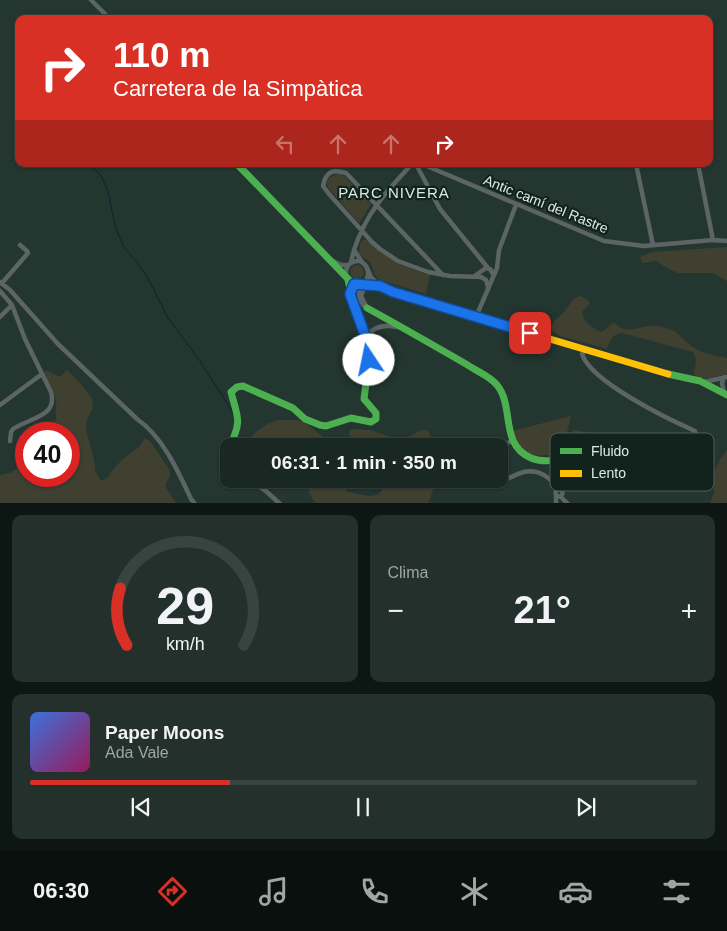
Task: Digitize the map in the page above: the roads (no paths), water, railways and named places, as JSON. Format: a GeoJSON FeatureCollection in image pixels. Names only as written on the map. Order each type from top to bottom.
{"type":"FeatureCollection","features":[{"type":"Feature","properties":{"kind":"street"},"geometry":{"type":"LineString","coordinates":[[91,0],[106,15]]}},
{"type":"Feature","properties":{"kind":"street"},"geometry":{"type":"LineString","coordinates":[[240,167],[331,260],[357,282],[380,286],[393,292],[586,350],[702,382],[726,394]]}},
{"type":"Feature","properties":{"kind":"street"},"geometry":{"type":"LineString","coordinates":[[366,308],[357,282],[345,271],[361,230],[376,204],[391,184],[409,167]]}},
{"type":"Feature","properties":{"kind":"street"},"geometry":{"type":"LineString","coordinates":[[422,167],[440,209],[485,271],[492,276]]}},
{"type":"Feature","properties":{"kind":"street","name":"Antic camí del Rastre"},"geometry":{"type":"LineString","coordinates":[[426,167],[604,240],[636,246],[713,240],[727,241]]}},
{"type":"Feature","properties":{"kind":"street"},"geometry":{"type":"LineString","coordinates":[[637,167],[653,245]]}},
{"type":"Feature","properties":{"kind":"street"},"geometry":{"type":"LineString","coordinates":[[699,167],[713,240]]}},
{"type":"Feature","properties":{"kind":"street"},"geometry":{"type":"LineString","coordinates":[[443,275],[346,173],[337,170],[330,173],[324,179],[323,186],[361,230],[380,249],[398,261],[418,269],[443,275],[458,276],[474,275],[485,271],[498,259]]}},
{"type":"Feature","properties":{"kind":"street"},"geometry":{"type":"LineString","coordinates":[[476,317],[497,268],[499,250],[516,205]]}},
{"type":"Feature","properties":{"kind":"street"},"geometry":{"type":"LineString","coordinates":[[20,245],[28,253],[1,282],[58,344],[137,419],[149,427],[177,469],[194,503]]}},
{"type":"Feature","properties":{"kind":"street"},"geometry":{"type":"LineString","coordinates":[[354,250],[371,277],[380,286]]}},
{"type":"Feature","properties":{"kind":"street"},"geometry":{"type":"LineString","coordinates":[[331,260],[338,264],[349,264],[356,261],[363,263]]}},
{"type":"Feature","properties":{"kind":"street"},"geometry":{"type":"LineString","coordinates":[[233,438],[239,426],[232,392],[236,387],[240,386],[281,402],[293,408],[306,419],[320,425],[326,426],[351,418],[374,422],[376,413],[364,399],[369,360],[366,338],[350,294],[357,282],[368,270]]}},
{"type":"Feature","properties":{"kind":"street"},"geometry":{"type":"LineString","coordinates":[[485,271],[492,276]]}},
{"type":"Feature","properties":{"kind":"street"},"geometry":{"type":"LineString","coordinates":[[485,271],[488,287]]}},
{"type":"Feature","properties":{"kind":"street"},"geometry":{"type":"LineString","coordinates":[[357,282],[359,301],[366,308],[449,353],[491,380],[502,392],[508,430],[512,441],[522,453],[539,461],[550,460]]}},
{"type":"Feature","properties":{"kind":"street"},"geometry":{"type":"LineString","coordinates":[[0,291],[12,305],[25,339],[52,392],[52,404],[45,413],[13,429],[10,441]]}},
{"type":"Feature","properties":{"kind":"street"},"geometry":{"type":"LineString","coordinates":[[0,318],[12,305]]}},
{"type":"Feature","properties":{"kind":"street"},"geometry":{"type":"LineString","coordinates":[[366,338],[370,331],[377,327],[391,326],[404,328]]}},
{"type":"Feature","properties":{"kind":"street"},"geometry":{"type":"LineString","coordinates":[[586,350],[582,354],[585,362],[602,378],[661,415],[696,433]]}},
{"type":"Feature","properties":{"kind":"street"},"geometry":{"type":"LineString","coordinates":[[0,405],[42,374]]}},
{"type":"Feature","properties":{"kind":"street"},"geometry":{"type":"LineString","coordinates":[[702,382],[726,377]]}},
{"type":"Feature","properties":{"kind":"street"},"geometry":{"type":"LineString","coordinates":[[726,377],[722,383],[726,394]]}},
{"type":"Feature","properties":{"kind":"street"},"geometry":{"type":"LineString","coordinates":[[508,443],[512,441]]}},
{"type":"Feature","properties":{"kind":"street"},"geometry":{"type":"LineString","coordinates":[[508,479],[526,472],[539,473],[550,479]]}},
{"type":"Feature","properties":{"kind":"street"},"geometry":{"type":"LineString","coordinates":[[262,488],[279,503]]}},
{"type":"Feature","properties":{"kind":"street"},"geometry":{"type":"LineString","coordinates":[[556,503],[558,496],[562,492],[560,491]]}},
{"type":"Feature","properties":{"kind":"street"},"geometry":{"type":"LineString","coordinates":[[558,496],[567,503]]}},
{"type":"Feature","properties":{"kind":"waterway"},"geometry":{"type":"LineString","coordinates":[[92,167],[101,175],[108,192],[115,225],[123,246],[149,280],[168,318],[200,361],[234,417]]}},
{"type":"Feature","properties":{"kind":"district","name":"PARC NIVERA"},"geometry":{"type":"Point","coordinates":[394,192]}}]}
